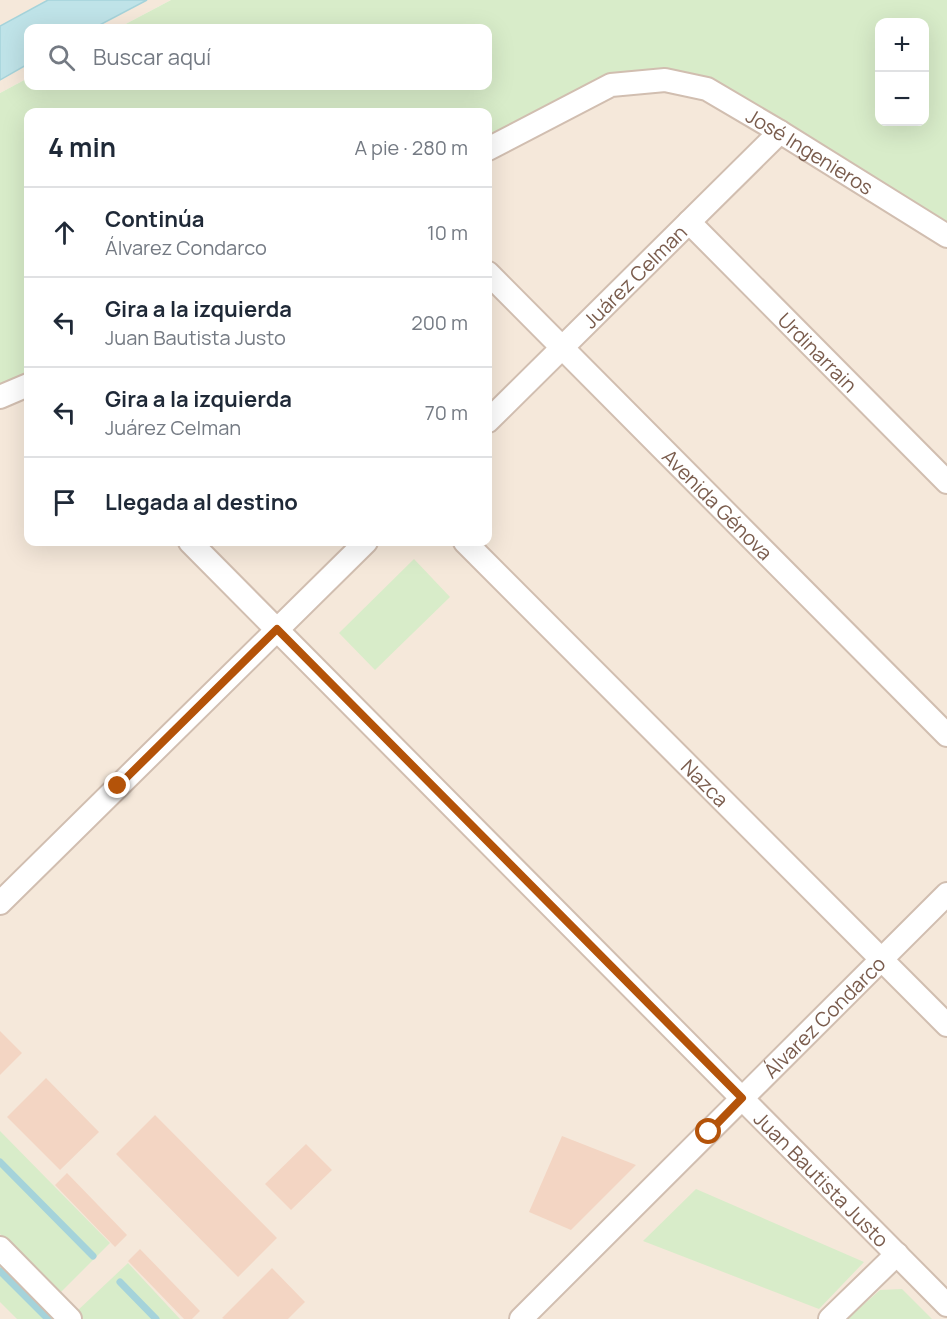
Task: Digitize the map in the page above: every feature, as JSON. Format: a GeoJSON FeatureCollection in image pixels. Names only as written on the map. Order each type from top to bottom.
{"type":"FeatureCollection","features":[{"type":"Feature","properties":{"kind":"street","name":"José Ingenieros"},"geometry":{"type":"LineString","coordinates":[[492,147],[611,85],[665,80],[707,89],[947,236]]}},
{"type":"Feature","properties":{"kind":"street","name":"Juárez Celman"},"geometry":{"type":"LineString","coordinates":[[492,417],[780,132]]}},
{"type":"Feature","properties":{"kind":"street","name":"Urdinarrain"},"geometry":{"type":"LineString","coordinates":[[688,222],[947,482]]}},
{"type":"Feature","properties":{"kind":"street","name":"Avenida Génova"},"geometry":{"type":"LineString","coordinates":[[492,277],[947,735]]}},
{"type":"Feature","properties":{"kind":"street"},"geometry":{"type":"LineString","coordinates":[[0,397],[24,387]]}},
{"type":"Feature","properties":{"kind":"street","name":"Juan Bautista Justo"},"geometry":{"type":"LineString","coordinates":[[194,546],[947,1305]]}},
{"type":"Feature","properties":{"kind":"street"},"geometry":{"type":"LineString","coordinates":[[0,903],[362,546]]}},
{"type":"Feature","properties":{"kind":"street","name":"Nazca"},"geometry":{"type":"LineString","coordinates":[[469,546],[947,1025]]}},
{"type":"Feature","properties":{"kind":"street","name":"Álvarez Condarco"},"geometry":{"type":"LineString","coordinates":[[521,1319],[947,894]]}},
{"type":"Feature","properties":{"kind":"street"},"geometry":{"type":"LineString","coordinates":[[0,1248],[70,1319]]}},
{"type":"Feature","properties":{"kind":"street"},"geometry":{"type":"LineString","coordinates":[[830,1319],[897,1254]]}},
{"type":"Feature","properties":{"kind":"shaded area"},"geometry":{"type":"Polygon","coordinates":[[[0,0],[171,0],[126,24],[24,24],[24,80],[0,93],[0,0]]]}},
{"type":"Feature","properties":{"kind":"shaded area"},"geometry":{"type":"Polygon","coordinates":[[[611,85],[707,89],[947,236],[947,1319],[0,1319],[0,397],[24,387],[24,546],[492,546],[492,147],[611,85]]]}},
{"type":"Feature","properties":{"kind":"green space"},"geometry":{"type":"Polygon","coordinates":[[[171,0],[947,0],[947,236],[707,89],[611,85],[492,147],[492,108],[24,108],[24,387],[0,397],[0,93],[24,80],[24,90],[492,90],[492,24],[126,24],[171,0]]]}},
{"type":"Feature","properties":{"kind":"green space"},"geometry":{"type":"Polygon","coordinates":[[[414,559],[450,597],[375,670],[339,633],[414,559]]]}},
{"type":"Feature","properties":{"kind":"green space"},"geometry":{"type":"Polygon","coordinates":[[[0,1131],[110,1243],[59,1294],[0,1234],[0,1131]]]}},
{"type":"Feature","properties":{"kind":"green space"},"geometry":{"type":"Polygon","coordinates":[[[696,1189],[864,1262],[819,1309],[643,1241],[696,1189]]]}},
{"type":"Feature","properties":{"kind":"green space"},"geometry":{"type":"Polygon","coordinates":[[[0,1248],[70,1319],[17,1319],[0,1302],[0,1248]]]}},
{"type":"Feature","properties":{"kind":"green space"},"geometry":{"type":"Polygon","coordinates":[[[128,1263],[180,1319],[83,1319],[76,1312],[128,1263]]]}},
{"type":"Feature","properties":{"kind":"green space"},"geometry":{"type":"Polygon","coordinates":[[[902,1289],[932,1319],[847,1319],[880,1290],[902,1289]]]}},
{"type":"Feature","properties":{"kind":"water"},"geometry":{"type":"Polygon","coordinates":[[[48,0],[147,0],[102,24],[24,24],[24,66],[0,80],[0,26],[48,0]]]}},
{"type":"Feature","properties":{"kind":"building"},"geometry":{"type":"Polygon","coordinates":[[[0,1031],[22,1053],[0,1075],[0,1031]]]}},
{"type":"Feature","properties":{"kind":"building"},"geometry":{"type":"Polygon","coordinates":[[[46,1078],[99,1132],[60,1170],[7,1117],[46,1078]]]}},
{"type":"Feature","properties":{"kind":"building"},"geometry":{"type":"Polygon","coordinates":[[[155,1115],[277,1238],[238,1277],[116,1154],[155,1115]]]}},
{"type":"Feature","properties":{"kind":"building"},"geometry":{"type":"Polygon","coordinates":[[[562,1136],[636,1165],[571,1230],[529,1212],[562,1136]]]}},
{"type":"Feature","properties":{"kind":"building"},"geometry":{"type":"Polygon","coordinates":[[[306,1144],[332,1170],[291,1210],[265,1184],[306,1144]]]}},
{"type":"Feature","properties":{"kind":"building"},"geometry":{"type":"Polygon","coordinates":[[[67,1173],[127,1235],[115,1247],[55,1185],[67,1173]]]}},
{"type":"Feature","properties":{"kind":"building"},"geometry":{"type":"Polygon","coordinates":[[[140,1249],[200,1311],[192,1319],[184,1319],[128,1261],[140,1249]]]}},
{"type":"Feature","properties":{"kind":"building"},"geometry":{"type":"Polygon","coordinates":[[[272,1268],[305,1302],[288,1319],[222,1318],[272,1268]]]}},
{"type":"Feature","properties":{"kind":"waterway"},"geometry":{"type":"LineString","coordinates":[[0,1162],[93,1256]]}},
{"type":"Feature","properties":{"kind":"waterway"},"geometry":{"type":"LineString","coordinates":[[0,1271],[48,1319]]}},
{"type":"Feature","properties":{"kind":"waterway"},"geometry":{"type":"LineString","coordinates":[[120,1282],[156,1319]]}},
{"type":"Feature","properties":{"kind":"route"},"geometry":{"type":"LineString","coordinates":[[118,786],[277,629],[742,1098],[709,1132]]}}]}
